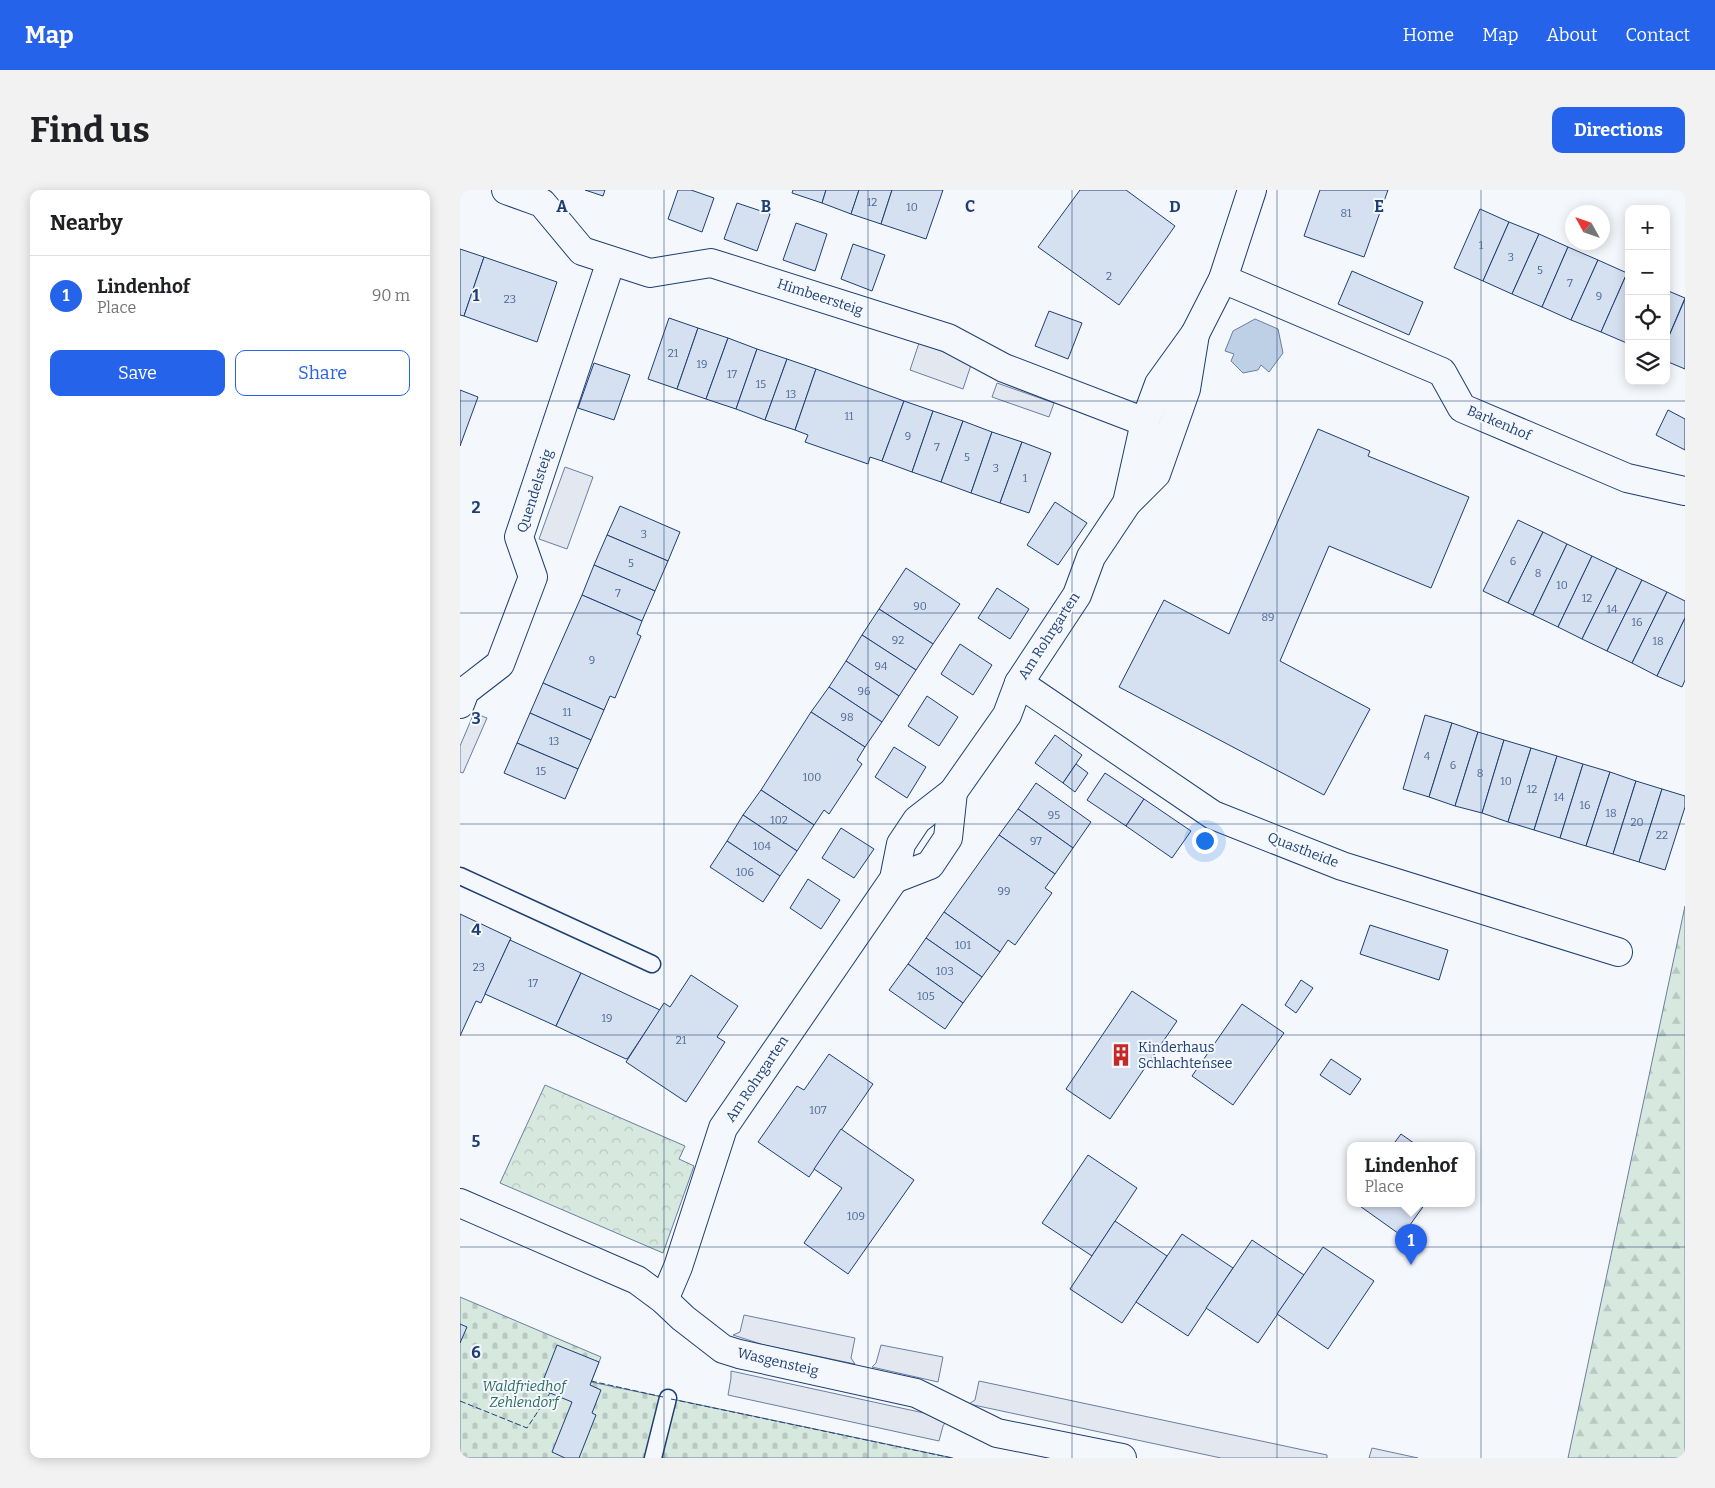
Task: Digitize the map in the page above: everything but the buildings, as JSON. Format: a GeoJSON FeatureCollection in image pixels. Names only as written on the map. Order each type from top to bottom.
{"type":"FeatureCollection","features":[{"type":"Feature","properties":{"kind":"street","name":"Himbeersteig"},"geometry":{"type":"LineString","coordinates":[[506,190],[542,203],[582,251],[650,273],[711,263],[948,338],[1004,368],[1145,422]]}},
{"type":"Feature","properties":{"kind":"street","name":"Am Rohrgarten"},"geometry":{"type":"LineString","coordinates":[[1127,504],[1145,422],[1159,384],[1195,334],[1223,279],[1252,190]]}},
{"type":"Feature","properties":{"kind":"street","name":"Quendelsteig"},"geometry":{"type":"LineString","coordinates":[[460,704],[465,691],[500,664],[533,577],[519,536],[611,261]]}},
{"type":"Feature","properties":{"kind":"street","name":"Barkenhof"},"geometry":{"type":"LineString","coordinates":[[1223,279],[1442,372],[1462,408],[1627,478],[1685,491]]}},
{"type":"Feature","properties":{"kind":"street","name":"Am Rohrgarten"},"geometry":{"type":"LineString","coordinates":[[664,1300],[678,1267],[723,1128],[894,879],[901,844],[917,820],[953,792],[1007,715],[1019,683],[1077,595],[1090,557],[1127,504],[1156,474],[1186,389],[1195,334]]}},
{"type":"Feature","properties":{"kind":"street","name":"Quastheide"},"geometry":{"type":"LineString","coordinates":[[1019,683],[1213,815],[1342,866],[1618,952]]}},
{"type":"Feature","properties":{"kind":"street","name":"Am Rohrgarten"},"geometry":{"type":"LineString","coordinates":[[894,879],[930,865],[948,838],[953,792]]}},
{"type":"Feature","properties":{"kind":"street","name":"Wasgensteig"},"geometry":{"type":"LineString","coordinates":[[460,1204],[637,1280],[724,1349],[739,1354],[916,1393],[996,1433],[1122,1458]]}},
{"type":"Feature","properties":{"kind":"lane"},"geometry":{"type":"LineString","coordinates":[[460,876],[652,964]]}},
{"type":"Feature","properties":{"kind":"lane"},"geometry":{"type":"LineString","coordinates":[[654,1458],[668,1398]]}},
{"type":"Feature","properties":{"kind":"green space"},"geometry":{"type":"Polygon","coordinates":[[[1685,906],[1685,1458],[1568,1458],[1685,906]]]}},
{"type":"Feature","properties":{"kind":"green space"},"geometry":{"type":"Polygon","coordinates":[[[545,1085],[685,1146],[679,1159],[694,1166],[663,1253],[500,1183],[545,1085]]]}},
{"type":"Feature","properties":{"kind":"green space","name":"Waldfriedhof Zehlendorf"},"geometry":{"type":"Polygon","coordinates":[[[460,1297],[601,1357],[591,1382],[953,1458],[460,1458],[460,1297]]]}},
{"type":"Feature","properties":{"kind":"shaded area"},"geometry":{"type":"Polygon","coordinates":[[[919,343],[972,362],[963,389],[910,370],[919,343]]]}},
{"type":"Feature","properties":{"kind":"shaded area"},"geometry":{"type":"Polygon","coordinates":[[[997,383],[1054,403],[1049,417],[992,397],[997,383]]]}},
{"type":"Feature","properties":{"kind":"shaded area"},"geometry":{"type":"Polygon","coordinates":[[[565,467],[593,477],[567,549],[539,539],[565,467]]]}},
{"type":"Feature","properties":{"kind":"shaded area"},"geometry":{"type":"Polygon","coordinates":[[[474,713],[487,718],[463,773],[460,772],[460,746],[474,713]]]}},
{"type":"Feature","properties":{"kind":"shaded area"},"geometry":{"type":"Polygon","coordinates":[[[744,1315],[855,1338],[851,1358],[855,1364],[764,1345],[733,1335],[740,1332],[744,1315]]]}},
{"type":"Feature","properties":{"kind":"shaded area"},"geometry":{"type":"Polygon","coordinates":[[[881,1345],[943,1357],[938,1382],[872,1367],[876,1363],[881,1345]]]}},
{"type":"Feature","properties":{"kind":"shaded area"},"geometry":{"type":"Polygon","coordinates":[[[731,1371],[924,1413],[949,1421],[943,1426],[939,1441],[728,1395],[731,1371]]]}},
{"type":"Feature","properties":{"kind":"shaded area"},"geometry":{"type":"Polygon","coordinates":[[[979,1381],[1327,1455],[1327,1458],[1221,1458],[969,1404],[975,1400],[979,1381]]]}},
{"type":"Feature","properties":{"kind":"shaded area"},"geometry":{"type":"Polygon","coordinates":[[[1372,1448],[1418,1458],[1369,1458],[1372,1448]]]}},
{"type":"Feature","properties":{"kind":"water"},"geometry":{"type":"Polygon","coordinates":[[[1255,319],[1278,329],[1283,353],[1269,372],[1261,365],[1258,370],[1243,373],[1231,361],[1234,354],[1225,351],[1233,331],[1255,319]]]}},
{"type":"Feature","properties":{"kind":"fence"},"geometry":{"type":"LineString","coordinates":[[591,1381],[663,1397]]}},
{"type":"Feature","properties":{"kind":"fence"},"geometry":{"type":"LineString","coordinates":[[460,1401],[527,1428],[550,1393]]}},
{"type":"Feature","properties":{"kind":"fence"},"geometry":{"type":"LineString","coordinates":[[671,1399],[952,1458]]}},
{"type":"Feature","properties":{"kind":"place","name":"Kinderhaus Schlachtensee"},"geometry":{"type":"Point","coordinates":[1121,1055]}},
{"type":"Feature","properties":{"kind":"place","name":"Lindenhof"},"geometry":{"type":"Point","coordinates":[1411,1265]}}]}
